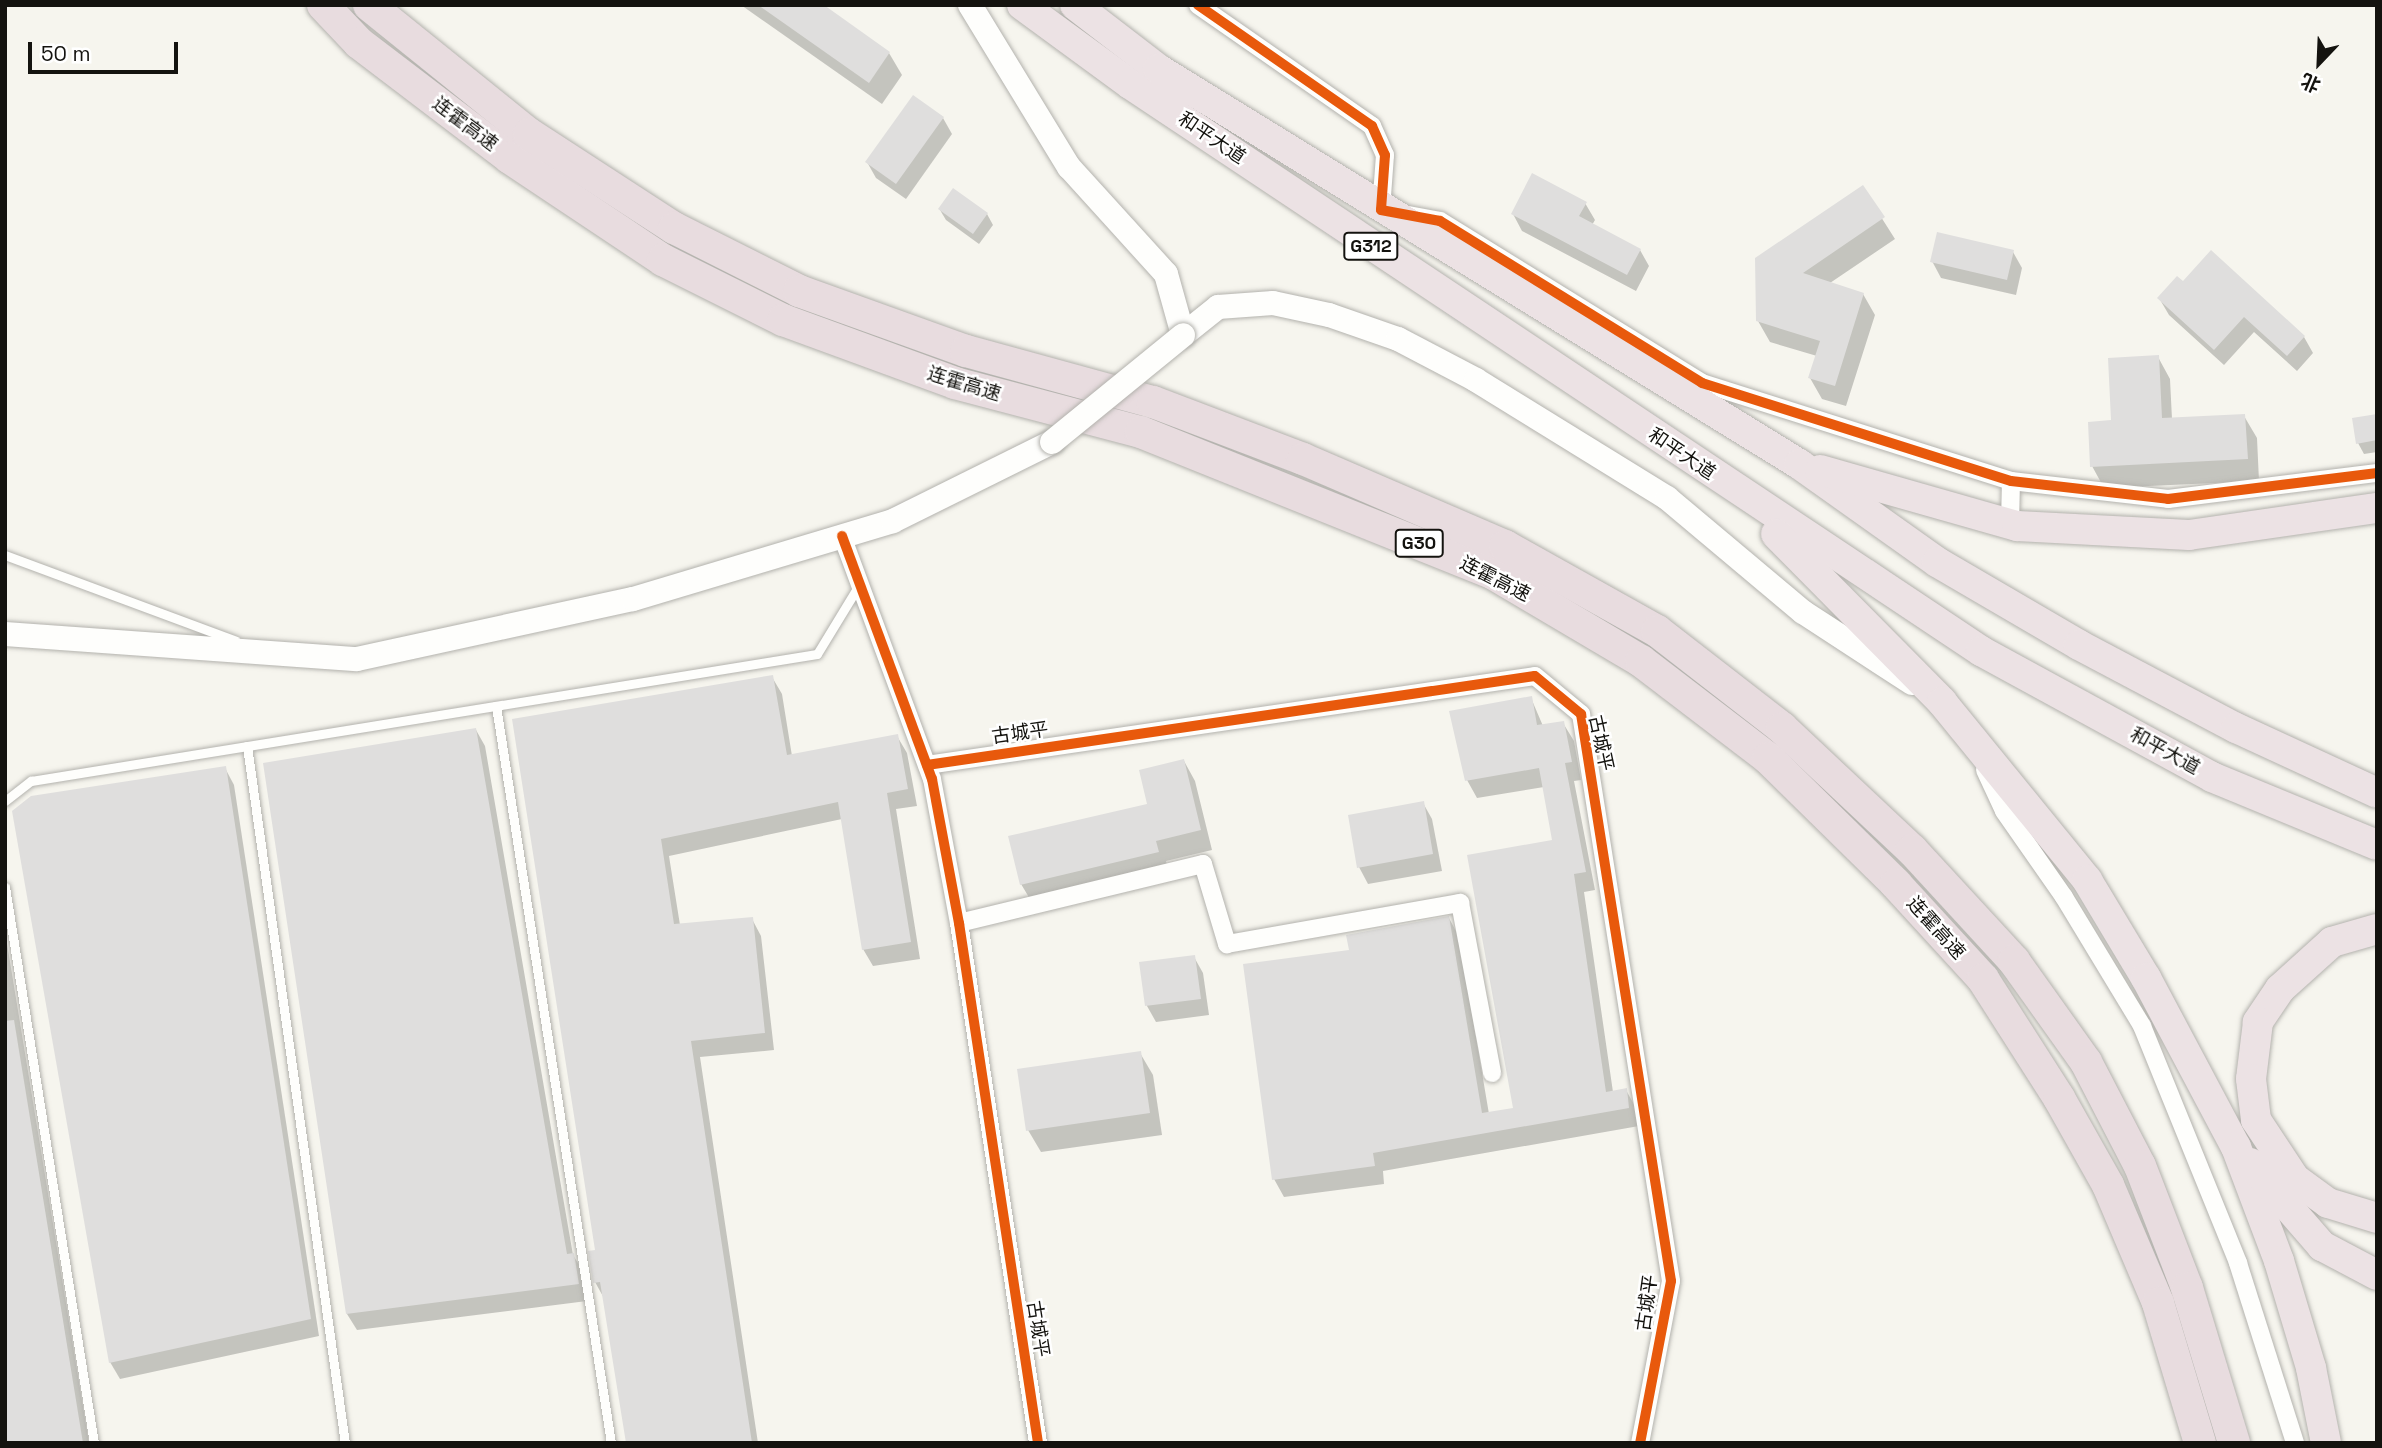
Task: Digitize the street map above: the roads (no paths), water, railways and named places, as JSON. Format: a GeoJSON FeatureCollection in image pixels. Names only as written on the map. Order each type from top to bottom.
{"type":"FeatureCollection","features":[{"type":"Feature","properties":{"kind":"highway","name":"连霍高速"},"geometry":{"type":"LineString","coordinates":[[323,5],[359,43],[510,158],[663,260],[783,320],[955,383],[1141,432],[1494,575],[1641,661],[1758,750],[1896,884],[1983,979],[2052,1087],[2108,1185],[2158,1303],[2200,1443]]}},
{"type":"Feature","properties":{"kind":"highway","name":"连霍高速"},"geometry":{"type":"LineString","coordinates":[[369,5],[529,134],[674,228],[799,291],[966,351],[1153,402],[1303,459],[1505,546],[1667,639],[1782,728],[1913,849],[2014,961],[2086,1062],[2140,1166],[2187,1288],[2234,1443]]}},
{"type":"Feature","properties":{"kind":"highway","name":"和平大道"},"geometry":{"type":"LineString","coordinates":[[1022,5],[1130,84],[1981,651],[2212,777],[2377,845]]}},
{"type":"Feature","properties":{"kind":"highway","name":"和平大道"},"geometry":{"type":"LineString","coordinates":[[1075,5],[1158,69],[1381,210],[1799,464],[1937,562],[2079,645],[2236,728],[2377,793]]}},
{"type":"Feature","properties":{"kind":"highway"},"geometry":{"type":"LineString","coordinates":[[1799,464],[2010,524],[2189,535],[2377,508]]}},
{"type":"Feature","properties":{"kind":"highway"},"geometry":{"type":"LineString","coordinates":[[1724,482],[1942,702],[2087,880],[2146,978],[2236,1147],[2279,1261],[2311,1368],[2326,1443]]}},
{"type":"Feature","properties":{"kind":"highway"},"geometry":{"type":"LineString","coordinates":[[2377,929],[2332,942],[2280,989],[2258,1022],[2251,1079],[2256,1120],[2295,1179],[2328,1203],[2377,1218]]}},
{"type":"Feature","properties":{"kind":"highway"},"geometry":{"type":"LineString","coordinates":[[2236,1147],[2322,1246],[2377,1275]]}},
{"type":"Feature","properties":{"kind":"main road"},"geometry":{"type":"LineString","coordinates":[[970,5],[1069,167],[1166,274],[1183,335]]}},
{"type":"Feature","properties":{"kind":"main road"},"geometry":{"type":"LineString","coordinates":[[5,634],[356,659],[633,599],[905,516],[1052,442],[1218,307],[1273,303],[1329,315],[1398,339],[1476,380],[1667,498],[1803,612],[1942,702]]}},
{"type":"Feature","properties":{"kind":"street"},"geometry":{"type":"LineString","coordinates":[[1198,5],[1372,126],[1385,156],[1381,210],[1440,221],[1702,383],[2011,481],[2168,499],[2377,473]]}},
{"type":"Feature","properties":{"kind":"street"},"geometry":{"type":"LineString","coordinates":[[2010,524],[2011,481]]}},
{"type":"Feature","properties":{"kind":"street","name":"古城平"},"geometry":{"type":"LineString","coordinates":[[842,536],[927,765],[959,923],[1038,1443]]}},
{"type":"Feature","properties":{"kind":"street","name":"古城平"},"geometry":{"type":"LineString","coordinates":[[927,765],[1535,676],[1580,714],[1671,1281],[1640,1443]]}},
{"type":"Feature","properties":{"kind":"street"},"geometry":{"type":"LineString","coordinates":[[1970,738],[2004,811],[2064,897],[2142,1026],[2238,1263],[2295,1443]]}},
{"type":"Feature","properties":{"kind":"street"},"geometry":{"type":"LineString","coordinates":[[959,923],[1203,864],[1227,944],[1460,903],[1492,1073]]}},
{"type":"Feature","properties":{"kind":"lane"},"geometry":{"type":"LineString","coordinates":[[5,555],[267,653]]}},
{"type":"Feature","properties":{"kind":"lane"},"geometry":{"type":"LineString","coordinates":[[5,801],[31,781],[817,654],[860,584]]}},
{"type":"Feature","properties":{"kind":"lane"},"geometry":{"type":"LineString","coordinates":[[496,706],[611,1443]]}},
{"type":"Feature","properties":{"kind":"lane"},"geometry":{"type":"LineString","coordinates":[[247,746],[345,1443]]}},
{"type":"Feature","properties":{"kind":"lane"},"geometry":{"type":"LineString","coordinates":[[5,887],[94,1443]]}}]}
